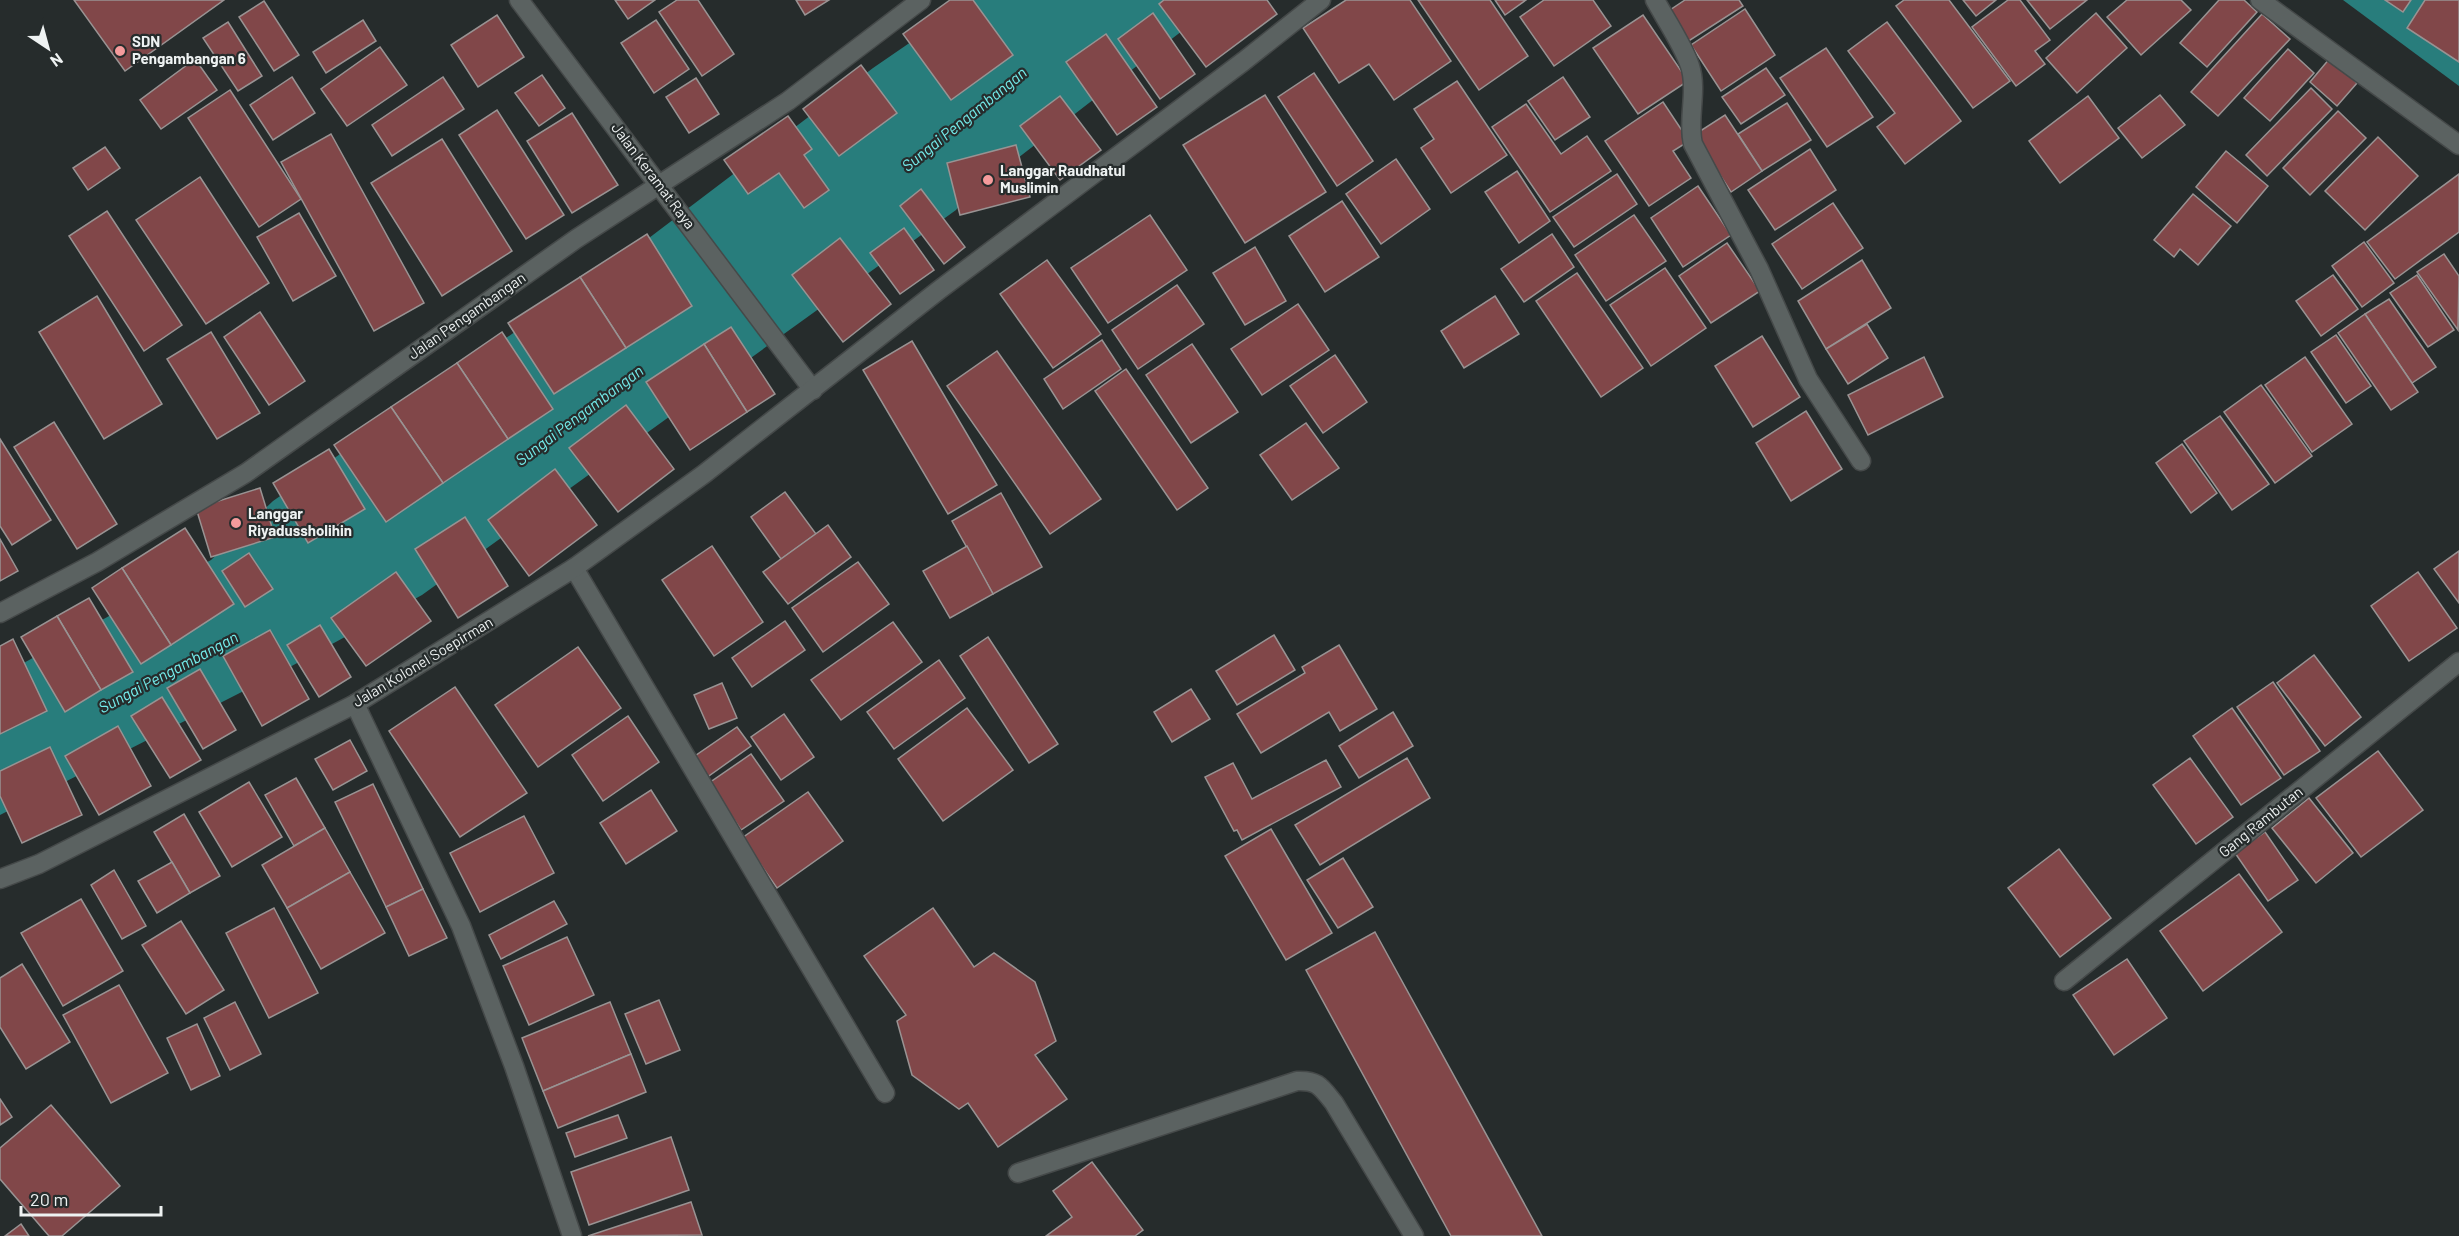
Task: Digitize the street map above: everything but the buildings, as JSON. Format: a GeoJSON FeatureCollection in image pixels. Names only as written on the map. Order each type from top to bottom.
{"type":"FeatureCollection","features":[{"type":"Feature","properties":{"kind":"street","name":"Jalan Keramat Raya"},"geometry":{"type":"LineString","coordinates":[[519,0],[787,352],[813,390]]}},
{"type":"Feature","properties":{"kind":"street","name":"Jalan Pengambangan"},"geometry":{"type":"LineString","coordinates":[[0,613],[97,562],[246,473],[576,239],[788,101],[921,0]]}},
{"type":"Feature","properties":{"kind":"street","name":"Jalan Kolonel Soepirman"},"geometry":{"type":"LineString","coordinates":[[0,879],[49,859],[355,704],[574,568],[704,474],[939,290],[1244,61],[1321,0]]}},
{"type":"Feature","properties":{"kind":"street"},"geometry":{"type":"LineString","coordinates":[[1656,0],[1690,67],[1693,109],[1689,128],[1693,144],[1759,269],[1808,378],[1861,461]]}},
{"type":"Feature","properties":{"kind":"street"},"geometry":{"type":"LineString","coordinates":[[2260,0],[2459,145]]}},
{"type":"Feature","properties":{"kind":"street"},"geometry":{"type":"LineString","coordinates":[[574,568],[885,1093]]}},
{"type":"Feature","properties":{"kind":"street","name":"Gang Rambutan"},"geometry":{"type":"LineString","coordinates":[[2064,981],[2459,662]]}},
{"type":"Feature","properties":{"kind":"street"},"geometry":{"type":"LineString","coordinates":[[355,704],[461,926],[514,1066],[572,1236]]}},
{"type":"Feature","properties":{"kind":"street"},"geometry":{"type":"LineString","coordinates":[[1018,1173],[1297,1081],[1311,1080],[1334,1103],[1414,1236]]}},
{"type":"Feature","properties":{"kind":"water","name":"Sungai Pengambangan"},"geometry":{"type":"Polygon","coordinates":[[[972,0],[1222,0],[968,195],[956,210],[422,595],[277,674],[0,815],[0,676],[211,560],[273,501],[645,241],[873,68],[972,0]]]}},
{"type":"Feature","properties":{"kind":"water"},"geometry":{"type":"Polygon","coordinates":[[[2343,0],[2459,0],[2459,86],[2343,0]]]}},
{"type":"Feature","properties":{"kind":"place","name":"SDN Pengambangan 6"},"geometry":{"type":"Point","coordinates":[120,51]}},
{"type":"Feature","properties":{"kind":"place","name":"Langgar Raudhatul Muslimin"},"geometry":{"type":"Point","coordinates":[988,180]}},
{"type":"Feature","properties":{"kind":"place","name":"Langgar Riyadussholihin"},"geometry":{"type":"Point","coordinates":[236,523]}}]}
